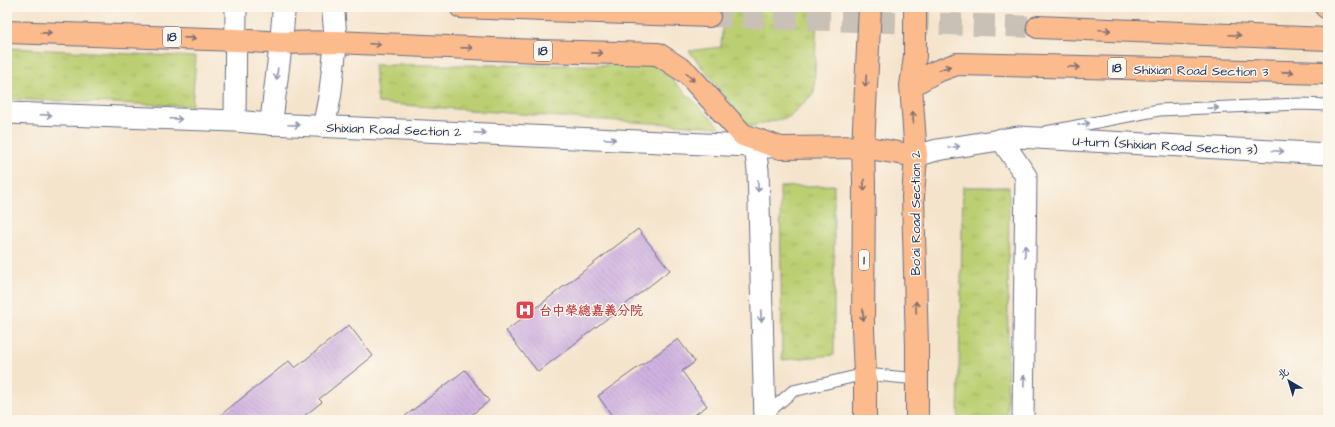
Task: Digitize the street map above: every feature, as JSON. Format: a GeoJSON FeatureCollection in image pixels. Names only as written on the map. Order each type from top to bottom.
{"type":"FeatureCollection","features":[{"type":"Feature","properties":{"kind":"main road"},"geometry":{"type":"LineString","coordinates":[[461,7],[709,16]]}},
{"type":"Feature","properties":{"kind":"main road","name":"1"},"geometry":{"type":"LineString","coordinates":[[865,420],[863,329],[864,184],[862,146],[870,7]]}},
{"type":"Feature","properties":{"kind":"main road","name":"Bo'ai Road Section 2"},"geometry":{"type":"LineString","coordinates":[[915,7],[915,56],[911,86],[916,156],[913,197],[917,420]]}},
{"type":"Feature","properties":{"kind":"main road"},"geometry":{"type":"LineString","coordinates":[[1038,27],[1328,40]]}},
{"type":"Feature","properties":{"kind":"main road","name":"18"},"geometry":{"type":"LineString","coordinates":[[7,32],[281,43],[336,42],[531,51],[658,54],[687,73],[743,135],[781,148]]}},
{"type":"Feature","properties":{"kind":"main road","name":"Shixian Road Section 3"},"geometry":{"type":"LineString","coordinates":[[911,86],[935,72],[957,64],[1328,73]]}},
{"type":"Feature","properties":{"kind":"main road"},"geometry":{"type":"LineString","coordinates":[[781,148],[862,146],[916,156]]}},
{"type":"Feature","properties":{"kind":"street"},"geometry":{"type":"LineString","coordinates":[[236,7],[236,120]]}},
{"type":"Feature","properties":{"kind":"street"},"geometry":{"type":"LineString","coordinates":[[271,124],[284,7]]}},
{"type":"Feature","properties":{"kind":"street"},"geometry":{"type":"LineString","coordinates":[[324,126],[330,95],[336,42],[333,7]]}},
{"type":"Feature","properties":{"kind":"street","name":"Shixian Road Section 2"},"geometry":{"type":"LineString","coordinates":[[7,114],[236,120],[271,124],[781,148]]}},
{"type":"Feature","properties":{"kind":"street"},"geometry":{"type":"LineString","coordinates":[[916,156],[937,150],[1010,138],[1026,176],[1024,420]]}},
{"type":"Feature","properties":{"kind":"street","name":"U-turn (Shixian Road Section 3)"},"geometry":{"type":"LineString","coordinates":[[1010,138],[1328,154]]}},
{"type":"Feature","properties":{"kind":"street"},"geometry":{"type":"LineString","coordinates":[[755,147],[758,170],[763,419]]}},
{"type":"Feature","properties":{"kind":"lane"},"geometry":{"type":"LineString","coordinates":[[1010,138],[1159,110],[1300,104],[1328,105]]}},
{"type":"Feature","properties":{"kind":"lane"},"geometry":{"type":"LineString","coordinates":[[763,419],[793,391],[865,374],[917,379]]}},
{"type":"Feature","properties":{"kind":"green space"},"geometry":{"type":"Polygon","coordinates":[[[724,7],[817,7],[814,93],[789,117],[749,127],[689,51],[721,47],[724,7]]]}},
{"type":"Feature","properties":{"kind":"green space"},"geometry":{"type":"Polygon","coordinates":[[[7,48],[196,57],[192,106],[7,99],[7,48]]]}},
{"type":"Feature","properties":{"kind":"green space"},"geometry":{"type":"Polygon","coordinates":[[[374,65],[657,65],[720,127],[586,119],[378,103],[374,65]]]}},
{"type":"Feature","properties":{"kind":"green space"},"geometry":{"type":"Polygon","coordinates":[[[834,185],[834,355],[782,360],[780,187],[834,185]]]}},
{"type":"Feature","properties":{"kind":"green space"},"geometry":{"type":"Polygon","coordinates":[[[963,187],[1009,187],[1007,420],[958,420],[963,187]]]}},
{"type":"Feature","properties":{"kind":"building"},"geometry":{"type":"Polygon","coordinates":[[[638,229],[670,270],[538,372],[506,331],[638,229]]]}},
{"type":"Feature","properties":{"kind":"building"},"geometry":{"type":"Polygon","coordinates":[[[349,325],[373,356],[319,399],[322,402],[299,420],[214,420],[289,361],[295,368],[349,325]]]}},
{"type":"Feature","properties":{"kind":"building"},"geometry":{"type":"Polygon","coordinates":[[[678,339],[695,362],[682,371],[707,406],[687,420],[615,420],[598,396],[678,339]]]}},
{"type":"Feature","properties":{"kind":"building"},"geometry":{"type":"Polygon","coordinates":[[[465,370],[489,401],[465,420],[400,420],[465,370]]]}},
{"type":"Feature","properties":{"kind":"tunnel"},"geometry":{"type":"LineString","coordinates":[[709,16],[1038,27]]}},
{"type":"Feature","properties":{"kind":"place","name":"台中榮總嘉義分院"},"geometry":{"type":"Point","coordinates":[525,310]}}]}
